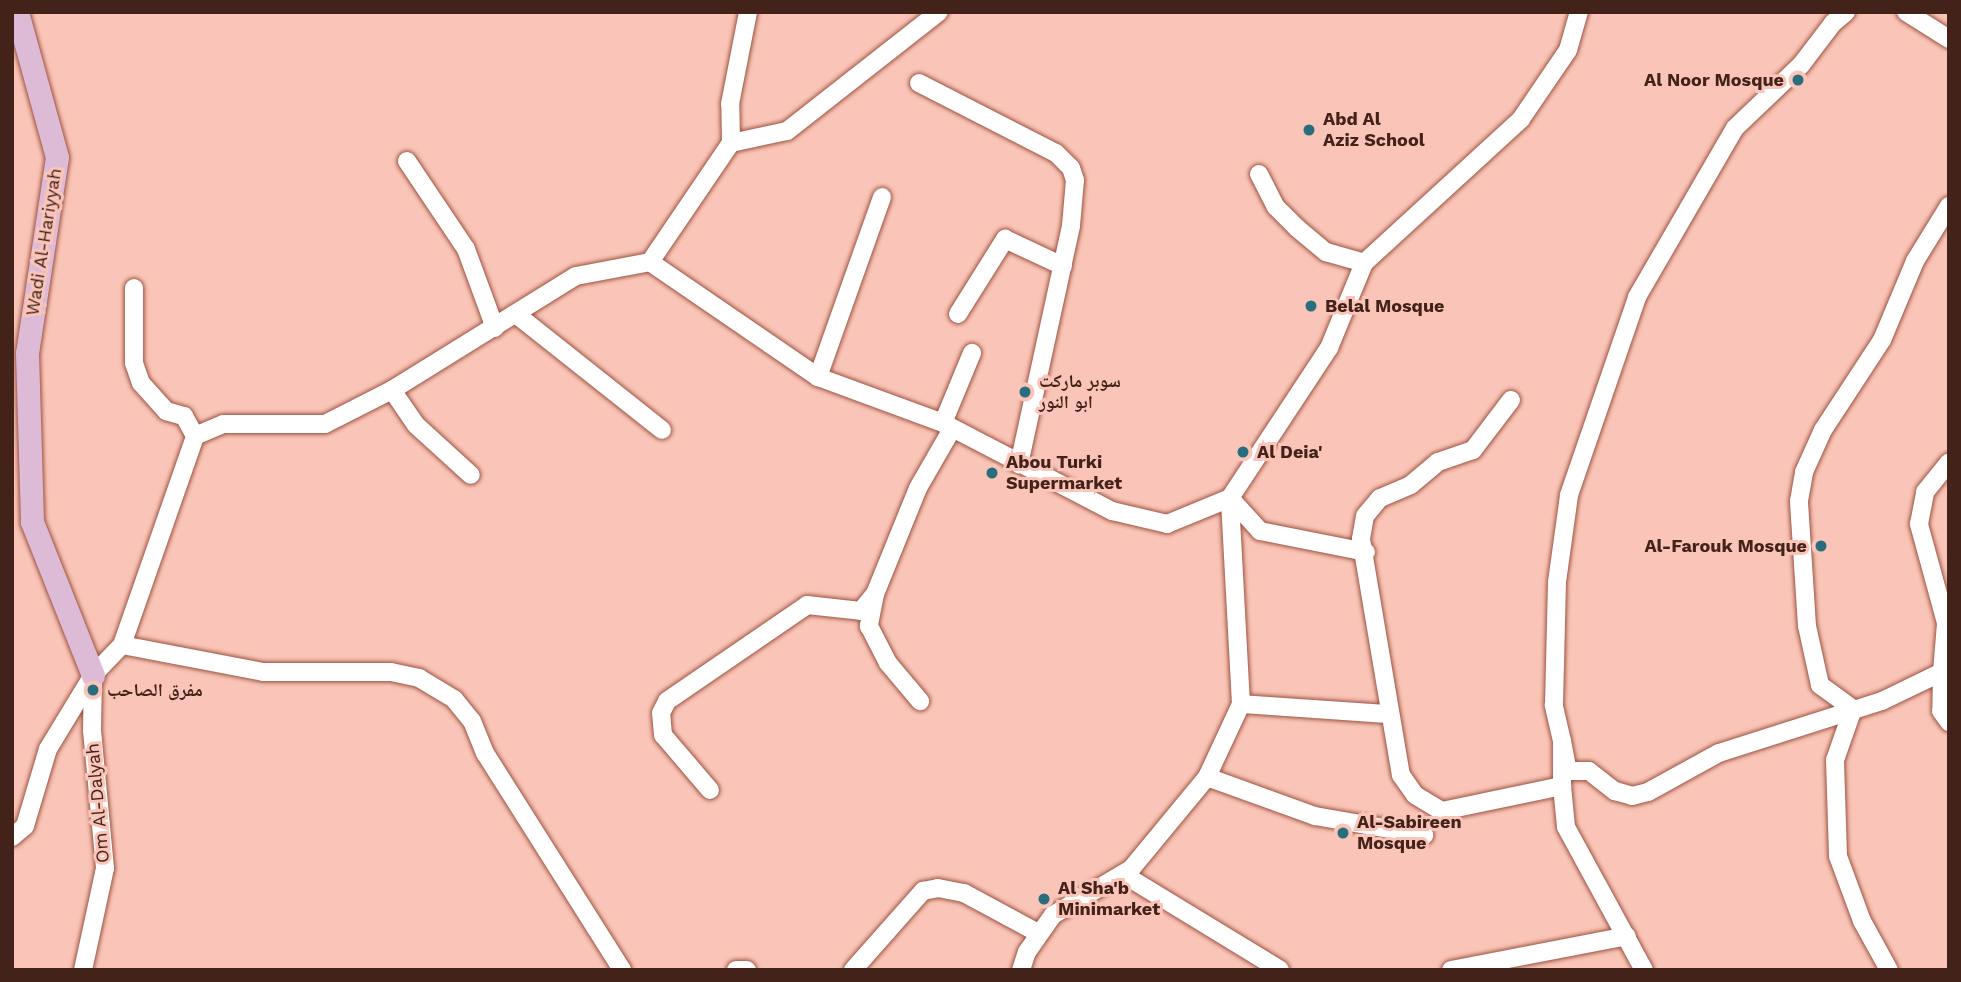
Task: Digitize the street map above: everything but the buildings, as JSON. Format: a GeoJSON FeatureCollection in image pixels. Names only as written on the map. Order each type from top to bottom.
{"type":"FeatureCollection","features":[{"type":"Feature","properties":{"kind":"main road","name":"Wadi Al-Hariyyah"},"geometry":{"type":"LineString","coordinates":[[17,12],[57,157],[27,353],[32,522],[93,675]]}},
{"type":"Feature","properties":{"kind":"street"},"geometry":{"type":"LineString","coordinates":[[12,837],[25,826],[48,748],[93,675],[122,645],[195,436],[223,424],[325,424],[392,390],[576,276],[650,262],[731,143],[730,104],[748,12]]}},
{"type":"Feature","properties":{"kind":"street"},"geometry":{"type":"LineString","coordinates":[[731,143],[787,131],[939,12]]}},
{"type":"Feature","properties":{"kind":"street"},"geometry":{"type":"LineString","coordinates":[[650,262],[818,377],[947,426],[1112,512],[1167,524],[1230,498],[1329,348],[1364,263],[1521,119],[1568,50],[1579,12]]}},
{"type":"Feature","properties":{"kind":"street"},"geometry":{"type":"LineString","coordinates":[[1846,12],[1833,23],[1801,65],[1735,128],[1637,297],[1569,495],[1557,582],[1554,705],[1568,771],[1589,771],[1615,792],[1632,796],[1719,753],[1882,701],[1942,672]]}},
{"type":"Feature","properties":{"kind":"street"},"geometry":{"type":"LineString","coordinates":[[1906,12],[1949,39]]}},
{"type":"Feature","properties":{"kind":"street"},"geometry":{"type":"LineString","coordinates":[[919,83],[1067,162],[1076,192],[1063,266],[1019,464]]}},
{"type":"Feature","properties":{"kind":"street"},"geometry":{"type":"LineString","coordinates":[[407,161],[466,249],[495,328]]}},
{"type":"Feature","properties":{"kind":"street"},"geometry":{"type":"LineString","coordinates":[[1259,174],[1276,207],[1297,228],[1326,252],[1364,263]]}},
{"type":"Feature","properties":{"kind":"street"},"geometry":{"type":"LineString","coordinates":[[818,377],[882,197]]}},
{"type":"Feature","properties":{"kind":"street"},"geometry":{"type":"LineString","coordinates":[[1853,709],[1820,685],[1810,638],[1798,518],[1804,472],[1823,430],[1882,340],[1915,261],[1949,206]]}},
{"type":"Feature","properties":{"kind":"street"},"geometry":{"type":"LineString","coordinates":[[958,314],[1005,239],[1063,266]]}},
{"type":"Feature","properties":{"kind":"street"},"geometry":{"type":"LineString","coordinates":[[134,288],[134,362],[141,383],[166,411],[184,416],[195,436]]}},
{"type":"Feature","properties":{"kind":"street"},"geometry":{"type":"LineString","coordinates":[[517,315],[662,430]]}},
{"type":"Feature","properties":{"kind":"street"},"geometry":{"type":"LineString","coordinates":[[919,701],[888,663],[869,626],[876,594],[918,488],[947,426],[972,353]]}},
{"type":"Feature","properties":{"kind":"street"},"geometry":{"type":"LineString","coordinates":[[392,390],[416,425],[471,475]]}},
{"type":"Feature","properties":{"kind":"street"},"geometry":{"type":"LineString","coordinates":[[1511,400],[1473,450],[1437,462],[1411,485],[1371,506],[1361,539],[1366,552],[1389,715],[1401,775],[1415,795],[1434,809],[1458,811],[1562,786]]}},
{"type":"Feature","properties":{"kind":"street"},"geometry":{"type":"LineString","coordinates":[[1949,461],[1925,492],[1919,524],[1946,623],[1941,711],[1949,722]]}},
{"type":"Feature","properties":{"kind":"street"},"geometry":{"type":"LineString","coordinates":[[1230,498],[1260,531],[1366,552]]}},
{"type":"Feature","properties":{"kind":"street"},"geometry":{"type":"LineString","coordinates":[[1021,970],[1038,933],[1069,902],[1123,874],[1207,777],[1241,704],[1230,498]]}},
{"type":"Feature","properties":{"kind":"street"},"geometry":{"type":"LineString","coordinates":[[710,790],[663,735],[661,713],[667,701],[726,657],[745,650],[788,614],[807,605],[860,611],[876,594]]}},
{"type":"Feature","properties":{"kind":"street"},"geometry":{"type":"LineString","coordinates":[[122,645],[263,672],[391,672],[419,678],[443,691],[472,721],[485,753],[622,970]]}},
{"type":"Feature","properties":{"kind":"street","name":"Om Al-Dalyah"},"geometry":{"type":"LineString","coordinates":[[83,970],[105,868],[92,731],[93,675]]}},
{"type":"Feature","properties":{"kind":"street"},"geometry":{"type":"LineString","coordinates":[[1241,704],[1389,715]]}},
{"type":"Feature","properties":{"kind":"street"},"geometry":{"type":"LineString","coordinates":[[1853,709],[1835,760],[1838,856],[1862,921],[1889,970]]}},
{"type":"Feature","properties":{"kind":"street"},"geometry":{"type":"LineString","coordinates":[[1562,741],[1566,827],[1628,936],[1644,970]]}},
{"type":"Feature","properties":{"kind":"street"},"geometry":{"type":"LineString","coordinates":[[1207,777],[1315,816],[1424,835]]}},
{"type":"Feature","properties":{"kind":"street"},"geometry":{"type":"LineString","coordinates":[[1123,874],[1280,970]]}},
{"type":"Feature","properties":{"kind":"street"},"geometry":{"type":"LineString","coordinates":[[853,970],[923,891],[938,888],[964,892],[1038,933]]}},
{"type":"Feature","properties":{"kind":"street"},"geometry":{"type":"LineString","coordinates":[[1451,970],[1628,936]]}},
{"type":"Feature","properties":{"kind":"street"},"geometry":{"type":"LineString","coordinates":[[736,970],[747,970]]}},
{"type":"Feature","properties":{"kind":"place","name":"Al Noor Mosque"},"geometry":{"type":"Point","coordinates":[1798,80]}},
{"type":"Feature","properties":{"kind":"place","name":"Abd Al Aziz School"},"geometry":{"type":"Point","coordinates":[1309,130]}},
{"type":"Feature","properties":{"kind":"place","name":"Belal Mosque"},"geometry":{"type":"Point","coordinates":[1311,306]}},
{"type":"Feature","properties":{"kind":"place","name":"سوبر ماركت ابو النور"},"geometry":{"type":"Point","coordinates":[1025,392]}},
{"type":"Feature","properties":{"kind":"place","name":"Al Deia'"},"geometry":{"type":"Point","coordinates":[1243,452]}},
{"type":"Feature","properties":{"kind":"place","name":"Abou Turki Supermarket"},"geometry":{"type":"Point","coordinates":[992,473]}},
{"type":"Feature","properties":{"kind":"place","name":"Al-Farouk Mosque"},"geometry":{"type":"Point","coordinates":[1821,546]}},
{"type":"Feature","properties":{"kind":"place","name":"مفرق الصاحب"},"geometry":{"type":"Point","coordinates":[93,690]}},
{"type":"Feature","properties":{"kind":"place","name":"Al-Sabireen Mosque"},"geometry":{"type":"Point","coordinates":[1343,833]}},
{"type":"Feature","properties":{"kind":"place","name":"Al Sha'b Minimarket"},"geometry":{"type":"Point","coordinates":[1044,899]}}]}
